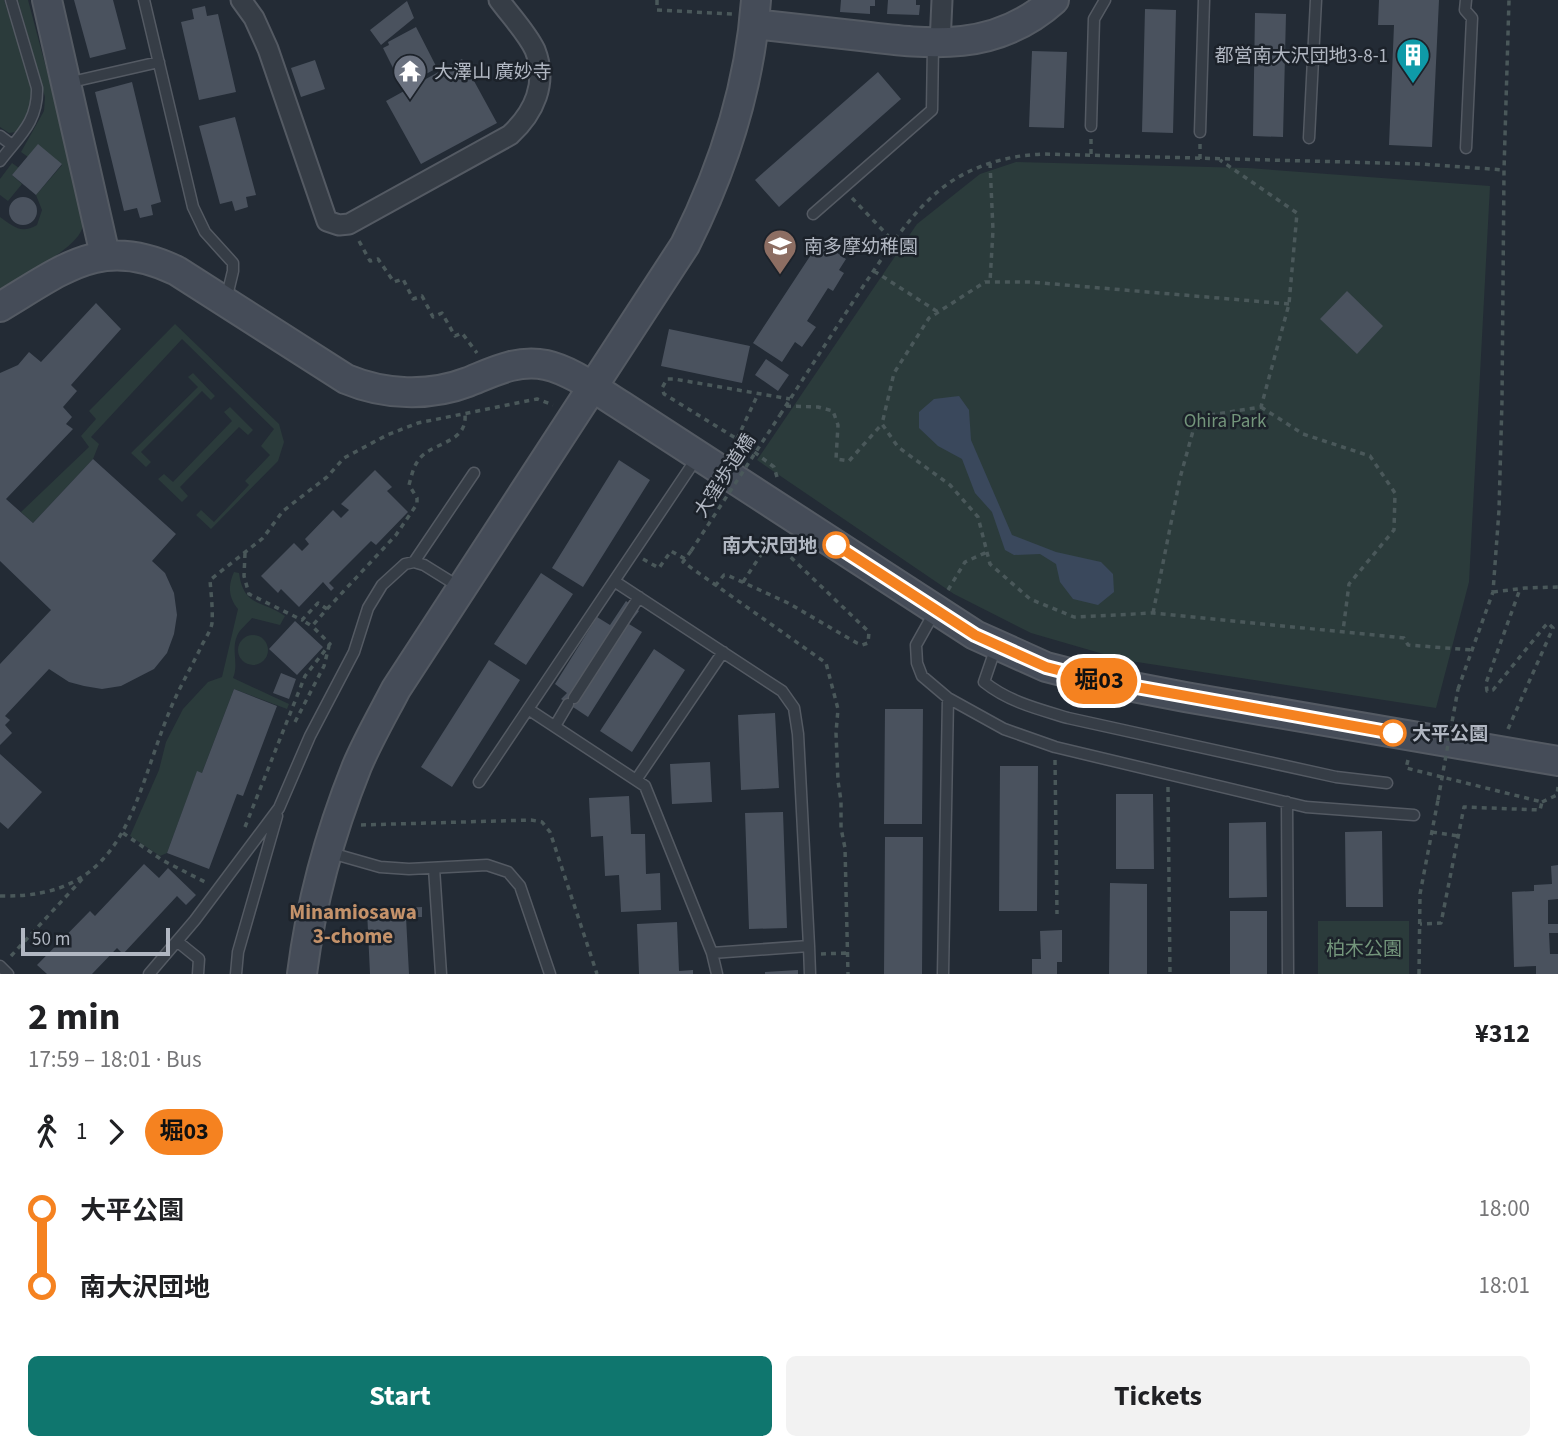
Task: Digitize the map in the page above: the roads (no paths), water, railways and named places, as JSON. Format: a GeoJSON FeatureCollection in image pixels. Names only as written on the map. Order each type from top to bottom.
{"type":"FeatureCollection","features":[{"type":"Feature","properties":{"kind":"street"},"geometry":{"type":"LineString","coordinates":[[47,0],[105,255]]}},
{"type":"Feature","properties":{"kind":"street"},"geometry":{"type":"LineString","coordinates":[[241,0],[254,18],[268,49],[327,221],[339,225],[349,224],[510,135],[523,124],[533,108],[538,92],[540,69],[534,48],[499,0]]}},
{"type":"Feature","properties":{"kind":"street"},"geometry":{"type":"LineString","coordinates":[[937,44],[942,0]]}},
{"type":"Feature","properties":{"kind":"street"},"geometry":{"type":"LineString","coordinates":[[302,974],[318,880],[327,852],[358,765],[391,700],[685,245],[702,211],[719,171],[741,102],[747,13],[937,44],[977,39],[1004,31],[1027,20],[1054,0]]}},
{"type":"Feature","properties":{"kind":"street"},"geometry":{"type":"LineString","coordinates":[[0,307],[72,265],[105,255],[138,256],[156,261],[226,300],[346,379],[373,388],[394,392],[432,391],[468,382],[490,371],[512,365],[532,364],[562,371],[940,603],[996,646],[1046,667],[1097,680],[1558,761]]}},
{"type":"Feature","properties":{"kind":"lane"},"geometry":{"type":"LineString","coordinates":[[0,161],[34,116],[37,103],[37,88],[10,0]]}},
{"type":"Feature","properties":{"kind":"lane"},"geometry":{"type":"LineString","coordinates":[[144,0],[193,207],[205,232],[233,263],[226,300]]}},
{"type":"Feature","properties":{"kind":"lane"},"geometry":{"type":"LineString","coordinates":[[1091,127],[1094,19],[1105,0]]}},
{"type":"Feature","properties":{"kind":"lane"},"geometry":{"type":"LineString","coordinates":[[1200,132],[1204,0]]}},
{"type":"Feature","properties":{"kind":"lane"},"geometry":{"type":"LineString","coordinates":[[1309,138],[1316,0]]}},
{"type":"Feature","properties":{"kind":"lane"},"geometry":{"type":"LineString","coordinates":[[1465,0],[1465,10],[1472,18],[1466,148]]}},
{"type":"Feature","properties":{"kind":"lane"},"geometry":{"type":"LineString","coordinates":[[813,214],[932,110],[937,44]]}},
{"type":"Feature","properties":{"kind":"lane"},"geometry":{"type":"LineString","coordinates":[[66,83],[159,62]]}},
{"type":"Feature","properties":{"kind":"lane"},"geometry":{"type":"LineString","coordinates":[[0,136],[12,145]]}},
{"type":"Feature","properties":{"kind":"lane"},"geometry":{"type":"LineString","coordinates":[[479,782],[698,455]]}},
{"type":"Feature","properties":{"kind":"lane"},"geometry":{"type":"LineString","coordinates":[[414,562],[474,473]]}},
{"type":"Feature","properties":{"kind":"lane"},"geometry":{"type":"LineString","coordinates":[[236,974],[238,952],[279,808],[310,736],[354,652],[371,601],[393,574],[405,564],[414,562],[424,565],[462,588]]}},
{"type":"Feature","properties":{"kind":"lane"},"geometry":{"type":"LineString","coordinates":[[614,581],[782,691],[794,708],[798,734],[810,974]]}},
{"type":"Feature","properties":{"kind":"lane"},"geometry":{"type":"LineString","coordinates":[[555,726],[639,597]]}},
{"type":"Feature","properties":{"kind":"lane"},"geometry":{"type":"LineString","coordinates":[[940,603],[916,645],[917,663],[922,676],[948,698],[1004,729],[1055,747],[1306,807],[1414,815]]}},
{"type":"Feature","properties":{"kind":"lane"},"geometry":{"type":"LineString","coordinates":[[996,646],[984,682],[1028,706],[1068,718],[1336,778],[1387,783]]}},
{"type":"Feature","properties":{"kind":"lane"},"geometry":{"type":"LineString","coordinates":[[636,780],[723,652]]}},
{"type":"Feature","properties":{"kind":"lane"},"geometry":{"type":"LineString","coordinates":[[943,974],[948,698]]}},
{"type":"Feature","properties":{"kind":"lane"},"geometry":{"type":"LineString","coordinates":[[528,709],[645,786],[712,953],[716,974]]}},
{"type":"Feature","properties":{"kind":"lane"},"geometry":{"type":"LineString","coordinates":[[1287,802],[1288,974]]}},
{"type":"Feature","properties":{"kind":"lane"},"geometry":{"type":"LineString","coordinates":[[149,974],[178,942],[279,808]]}},
{"type":"Feature","properties":{"kind":"lane"},"geometry":{"type":"LineString","coordinates":[[327,852],[380,867],[434,868],[487,864],[508,873],[520,886],[550,974]]}},
{"type":"Feature","properties":{"kind":"lane"},"geometry":{"type":"LineString","coordinates":[[434,868],[441,974]]}},
{"type":"Feature","properties":{"kind":"lane"},"geometry":{"type":"LineString","coordinates":[[178,942],[199,959],[198,974]]}},
{"type":"Feature","properties":{"kind":"lane"},"geometry":{"type":"LineString","coordinates":[[712,953],[809,950]]}},
{"type":"Feature","properties":{"kind":"lane"},"geometry":{"type":"LineString","coordinates":[[0,966],[8,974]]}},
{"type":"Feature","properties":{"kind":"water"},"geometry":{"type":"Polygon","coordinates":[[[959,396],[969,410],[971,440],[1012,535],[1056,552],[1101,562],[1113,574],[1114,592],[1098,605],[1073,599],[1060,582],[1056,564],[1040,554],[1014,555],[1005,550],[992,512],[975,493],[962,459],[938,446],[919,428],[919,412],[934,399],[959,396]]]}},
{"type":"Feature","properties":{"kind":"place","name":"都営南大沢団地3-8-1"},"geometry":{"type":"Point","coordinates":[1413,85]}},
{"type":"Feature","properties":{"kind":"place","name":"大澤山 廣妙寺"},"geometry":{"type":"Point","coordinates":[410,101]}},
{"type":"Feature","properties":{"kind":"place","name":"南多摩幼稚園"},"geometry":{"type":"Point","coordinates":[780,276]}},
{"type":"Feature","properties":{"kind":"place","name":"南大沢団地"},"geometry":{"type":"Point","coordinates":[836,545]}},
{"type":"Feature","properties":{"kind":"place","name":"大平公園"},"geometry":{"type":"Point","coordinates":[1393,733]}},
{"type":"Feature","properties":{"kind":"district","name":"Minamiosawa 3-chome"},"geometry":{"type":"Point","coordinates":[353,924]}},
{"type":"Feature","properties":{"kind":"park label","name":"Ohira Park"},"geometry":{"type":"Point","coordinates":[1225,420]}},
{"type":"Feature","properties":{"kind":"park label","name":"柏木公園"},"geometry":{"type":"Point","coordinates":[1364,948]}}]}
